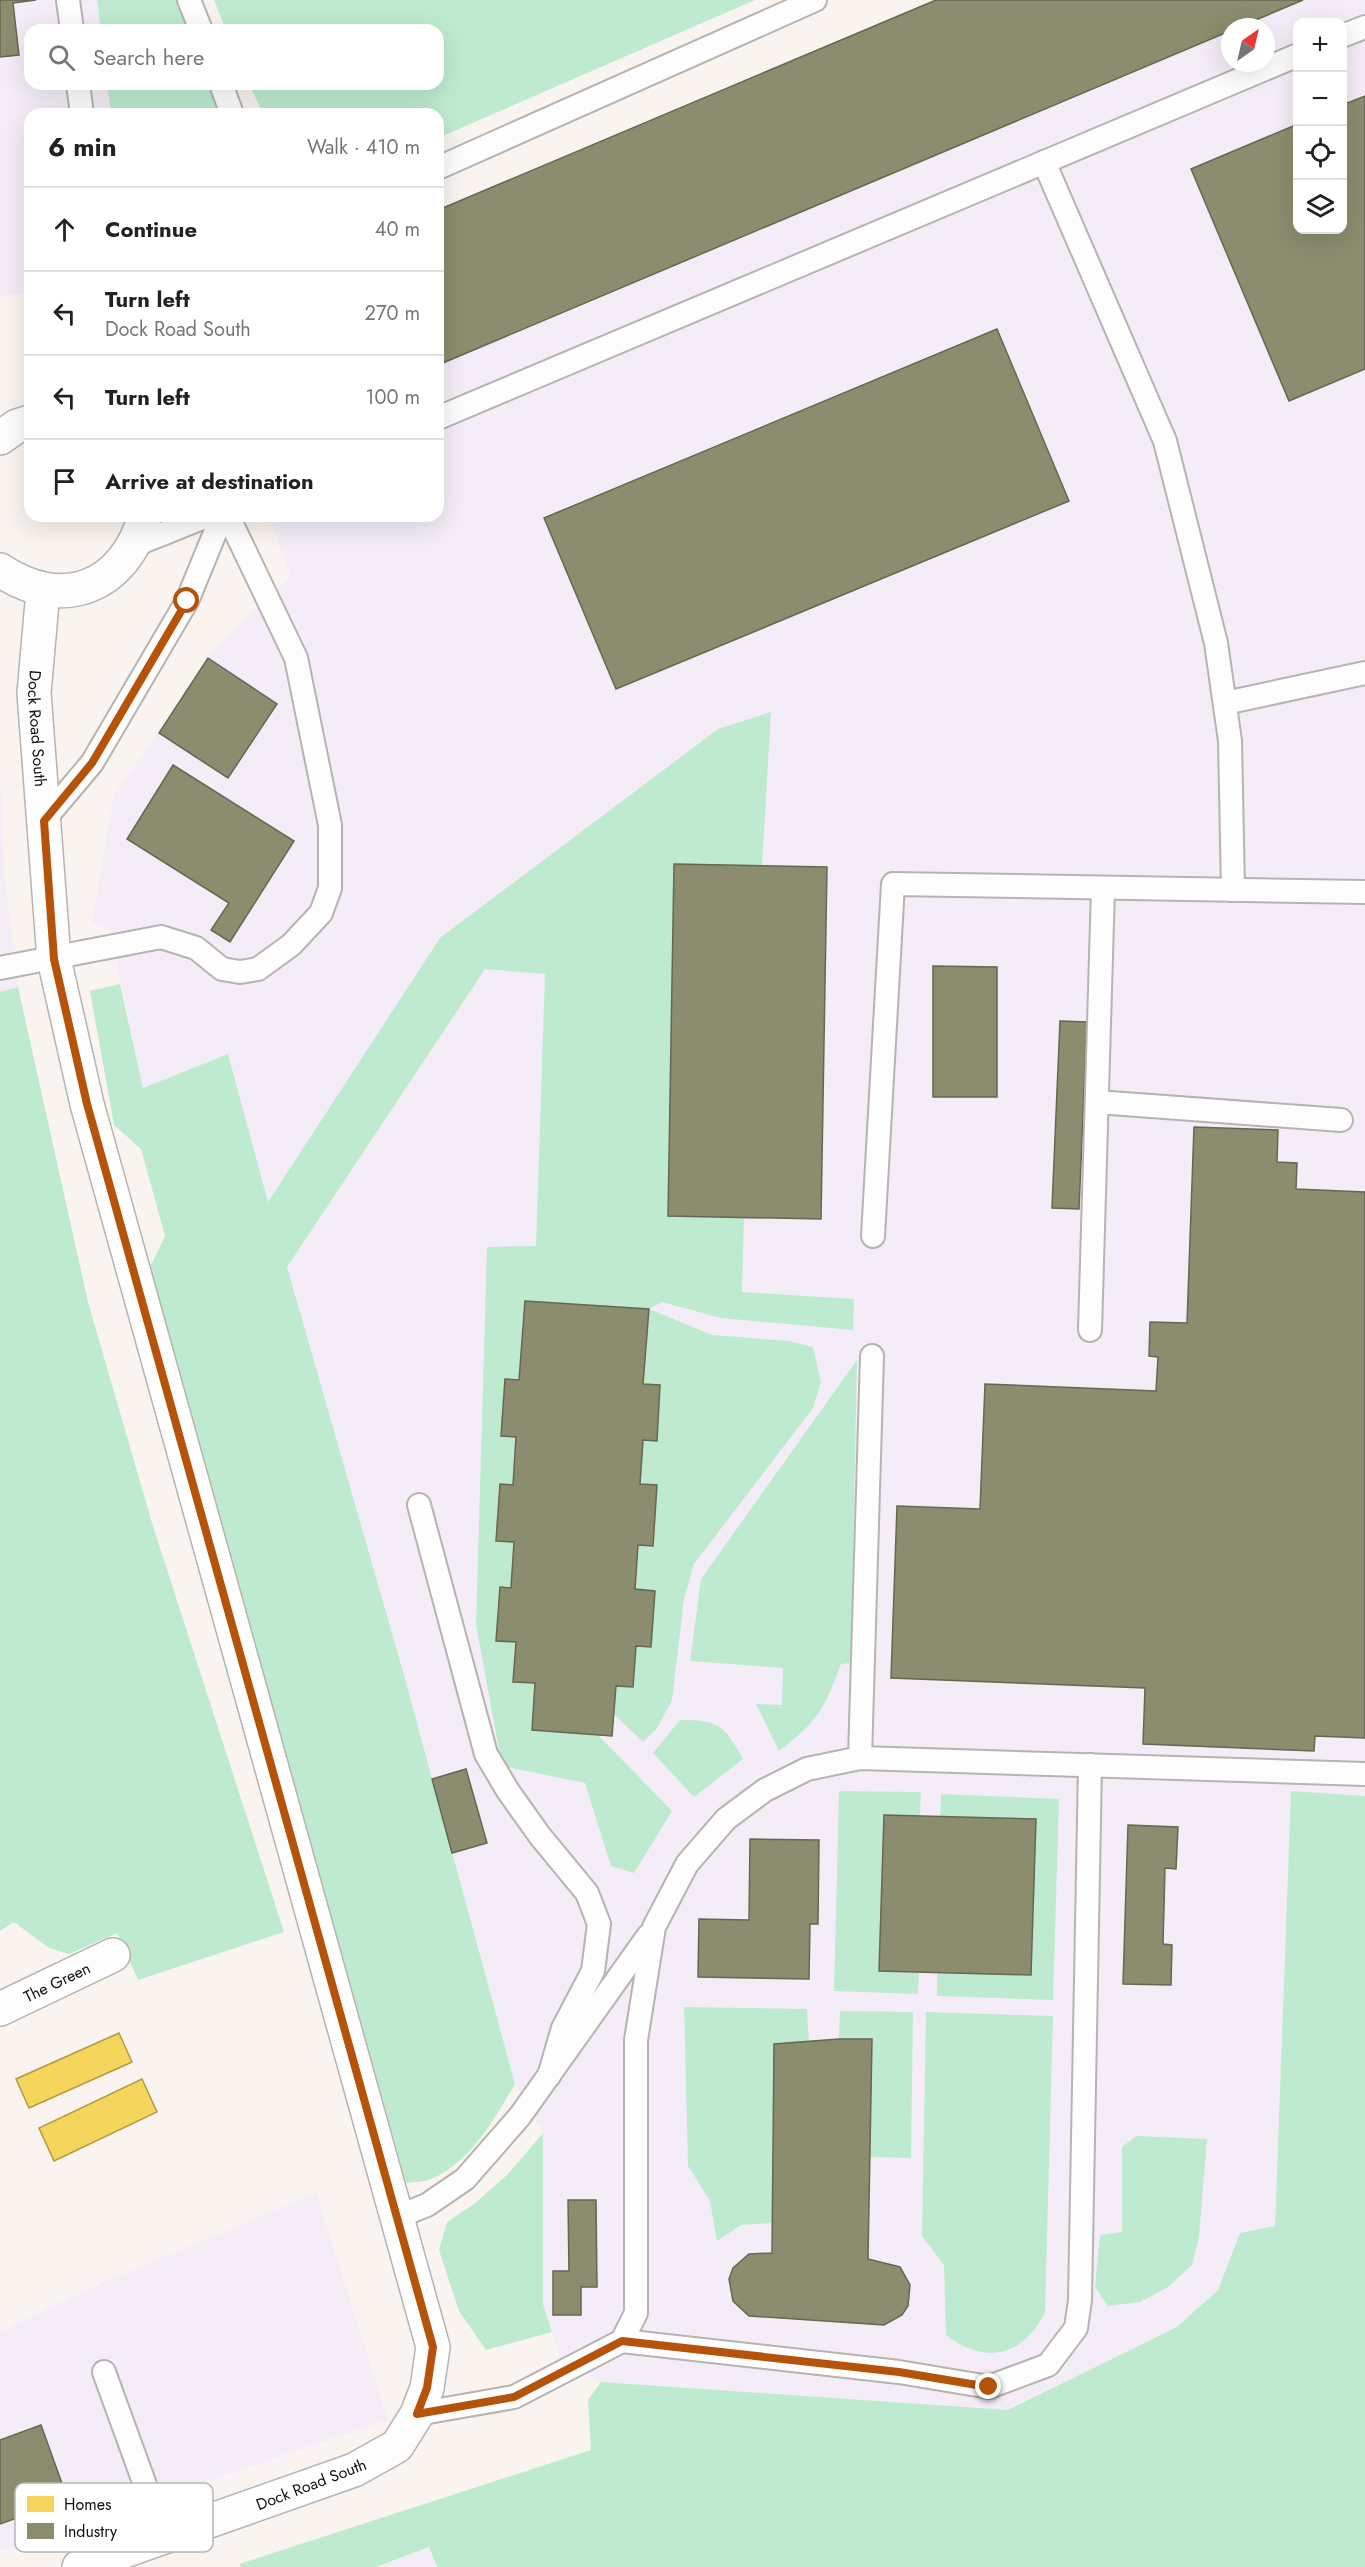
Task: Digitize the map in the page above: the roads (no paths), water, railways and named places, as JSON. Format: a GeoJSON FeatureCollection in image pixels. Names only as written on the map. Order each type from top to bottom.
{"type":"FeatureCollection","features":[{"type":"Feature","properties":{"kind":"street"},"geometry":{"type":"LineString","coordinates":[[0,438],[24,424]]}},
{"type":"Feature","properties":{"kind":"street"},"geometry":{"type":"LineString","coordinates":[[0,570],[21,584],[43,591],[73,590],[102,580],[125,560],[140,531]]}},
{"type":"Feature","properties":{"kind":"street","name":"Dock Road South"},"geometry":{"type":"LineString","coordinates":[[43,591],[34,693],[54,959],[87,1104],[433,2347],[427,2388],[417,2414],[397,2446],[354,2470],[213,2520]]}},
{"type":"Feature","properties":{"kind":"street","name":"The Green"},"geometry":{"type":"LineString","coordinates":[[0,2009],[113,1955]]}},
{"type":"Feature","properties":{"kind":"street","name":"Dock Road South"},"geometry":{"type":"LineString","coordinates":[[79,2567],[122,2552]]}},
{"type":"Feature","properties":{"kind":"lane"},"geometry":{"type":"LineString","coordinates":[[69,0],[71,24]]}},
{"type":"Feature","properties":{"kind":"lane"},"geometry":{"type":"LineString","coordinates":[[189,0],[199,24]]}},
{"type":"Feature","properties":{"kind":"lane"},"geometry":{"type":"LineString","coordinates":[[444,165],[815,0]]}},
{"type":"Feature","properties":{"kind":"lane"},"geometry":{"type":"LineString","coordinates":[[1347,34],[1365,27]]}},
{"type":"Feature","properties":{"kind":"lane"},"geometry":{"type":"LineString","coordinates":[[444,415],[1293,57]]}},
{"type":"Feature","properties":{"kind":"lane"},"geometry":{"type":"LineString","coordinates":[[79,90],[81,108]]}},
{"type":"Feature","properties":{"kind":"lane"},"geometry":{"type":"LineString","coordinates":[[223,90],[230,108]]}},
{"type":"Feature","properties":{"kind":"lane"},"geometry":{"type":"LineString","coordinates":[[1044,162],[1165,441],[1216,643],[1230,741],[1233,890]]}},
{"type":"Feature","properties":{"kind":"lane"},"geometry":{"type":"LineString","coordinates":[[140,531],[180,522]]}},
{"type":"Feature","properties":{"kind":"lane"},"geometry":{"type":"LineString","coordinates":[[44,821],[92,763],[187,601],[201,572],[220,522]]}},
{"type":"Feature","properties":{"kind":"lane"},"geometry":{"type":"LineString","coordinates":[[0,968],[161,938],[196,948],[222,969],[240,972],[258,969],[291,945],[321,913],[330,888],[330,825],[296,658],[231,522]]}},
{"type":"Feature","properties":{"kind":"lane"},"geometry":{"type":"LineString","coordinates":[[1225,703],[1365,673]]}},
{"type":"Feature","properties":{"kind":"lane"},"geometry":{"type":"LineString","coordinates":[[873,1236],[893,884],[1365,892]]}},
{"type":"Feature","properties":{"kind":"lane"},"geometry":{"type":"LineString","coordinates":[[1090,1330],[1103,888]]}},
{"type":"Feature","properties":{"kind":"lane"},"geometry":{"type":"LineString","coordinates":[[1097,1102],[1341,1120]]}},
{"type":"Feature","properties":{"kind":"lane"},"geometry":{"type":"LineString","coordinates":[[860,1758],[872,1356]]}},
{"type":"Feature","properties":{"kind":"lane"},"geometry":{"type":"LineString","coordinates":[[418,1505],[486,1754],[508,1791],[540,1836],[587,1893],[599,1924],[592,1971],[563,2028],[549,2076]]}},
{"type":"Feature","properties":{"kind":"lane"},"geometry":{"type":"LineString","coordinates":[[397,2217],[427,2205],[465,2179],[520,2116],[654,1927],[687,1864],[726,1819],[765,1790],[807,1769],[860,1758],[1365,1774]]}},
{"type":"Feature","properties":{"kind":"lane"},"geometry":{"type":"LineString","coordinates":[[417,2414],[514,2397],[622,2341],[899,2372],[989,2387],[1048,2366],[1076,2328],[1080,2300],[1090,1765]]}},
{"type":"Feature","properties":{"kind":"lane"},"geometry":{"type":"LineString","coordinates":[[622,2341],[636,2313],[636,2040],[654,1927]]}},
{"type":"Feature","properties":{"kind":"lane"},"geometry":{"type":"LineString","coordinates":[[104,2372],[144,2483]]}}]}
